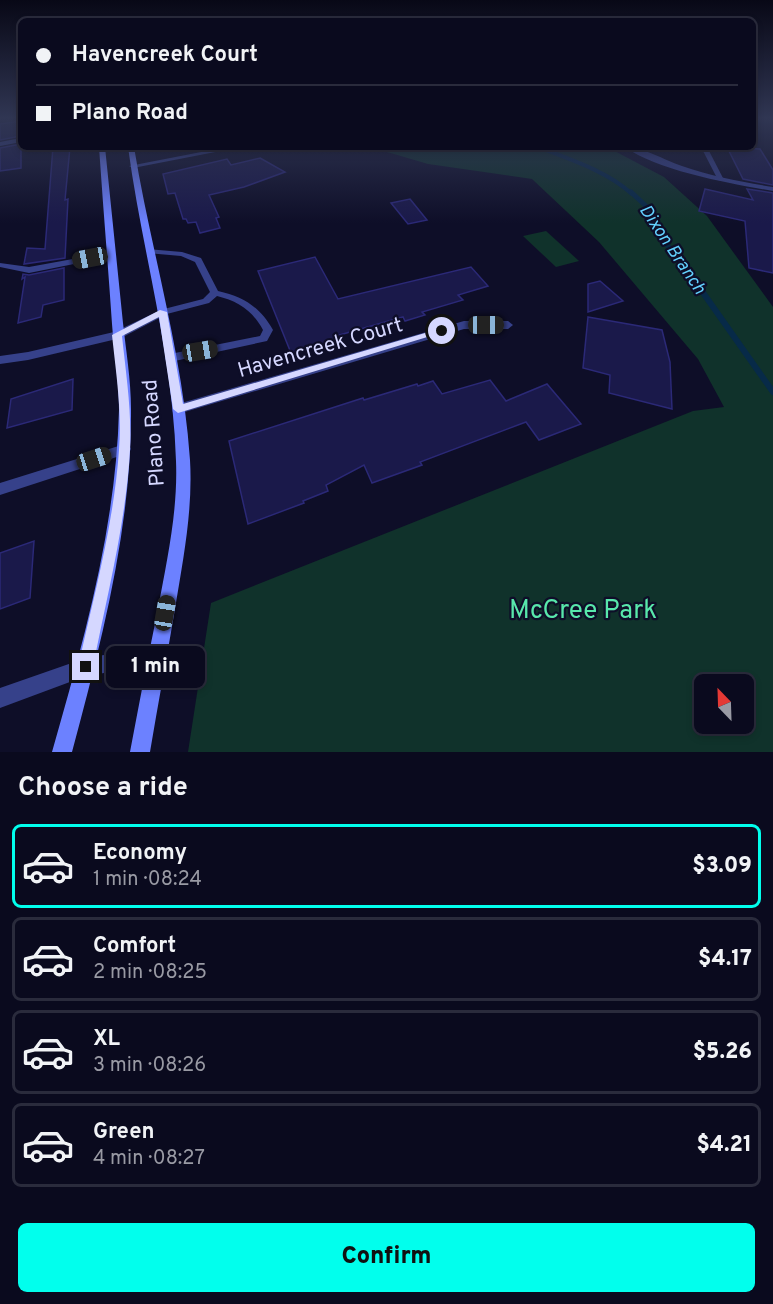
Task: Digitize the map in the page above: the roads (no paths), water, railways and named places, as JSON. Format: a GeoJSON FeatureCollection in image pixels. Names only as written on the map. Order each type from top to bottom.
{"type":"FeatureCollection","features":[{"type":"Feature","properties":{"kind":"main road","name":"Plano Road"},"geometry":{"type":"LineString","coordinates":[[62,752],[86,667],[118,509],[125,449],[125,407],[103,153]]}},
{"type":"Feature","properties":{"kind":"main road","name":"Plano Road"},"geometry":{"type":"LineString","coordinates":[[132,153],[163,312],[178,409],[183,462],[181,510],[141,752]]}},
{"type":"Feature","properties":{"kind":"street"},"geometry":{"type":"LineString","coordinates":[[133,166],[204,153]]}},
{"type":"Feature","properties":{"kind":"street"},"geometry":{"type":"LineString","coordinates":[[643,153],[691,172],[773,189]]}},
{"type":"Feature","properties":{"kind":"street"},"geometry":{"type":"LineString","coordinates":[[0,360],[28,356],[117,335],[163,312]]}},
{"type":"Feature","properties":{"kind":"street","name":"Havencreek Court"},"geometry":{"type":"LineString","coordinates":[[178,409],[464,325],[508,325]]}},
{"type":"Feature","properties":{"kind":"street"},"geometry":{"type":"LineString","coordinates":[[0,698],[86,667],[158,655]]}},
{"type":"Feature","properties":{"kind":"lane"},"geometry":{"type":"LineString","coordinates":[[708,153],[721,180]]}},
{"type":"Feature","properties":{"kind":"lane"},"geometry":{"type":"LineString","coordinates":[[150,251],[182,254],[198,260],[214,293],[245,302],[260,315],[268,330],[264,339],[170,358]]}},
{"type":"Feature","properties":{"kind":"lane"},"geometry":{"type":"LineString","coordinates":[[0,265],[29,270],[111,254]]}},
{"type":"Feature","properties":{"kind":"lane"},"geometry":{"type":"LineString","coordinates":[[163,312],[206,301],[214,293]]}},
{"type":"Feature","properties":{"kind":"lane"},"geometry":{"type":"LineString","coordinates":[[0,489],[125,449]]}},
{"type":"Feature","properties":{"kind":"waterway","name":"Dixon Branch"},"geometry":{"type":"LineString","coordinates":[[554,153],[599,172],[632,194]]}},
{"type":"Feature","properties":{"kind":"waterway","name":"Dixon Branch"},"geometry":{"type":"LineString","coordinates":[[631,192],[646,206],[665,242],[701,288]]}},
{"type":"Feature","properties":{"kind":"waterway","name":"Dixon Branch"},"geometry":{"type":"LineString","coordinates":[[699,287],[773,392]]}},
{"type":"Feature","properties":{"kind":"park label","name":"McCree Park"},"geometry":{"type":"Point","coordinates":[583,609]}}]}
